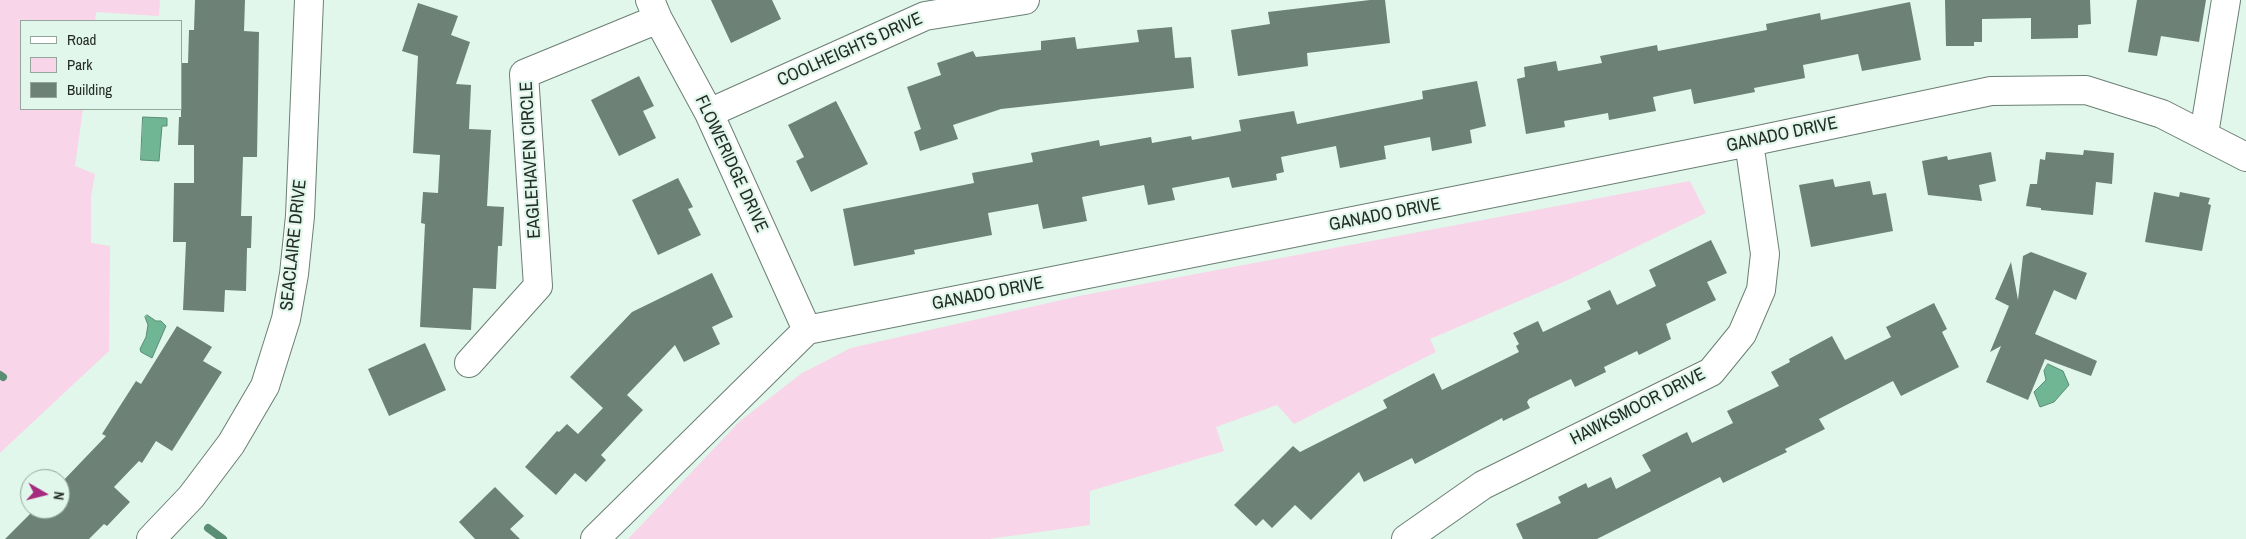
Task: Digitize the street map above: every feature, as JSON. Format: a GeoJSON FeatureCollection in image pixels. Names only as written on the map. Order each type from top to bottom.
{"type":"FeatureCollection","features":[{"type":"Feature","properties":{"kind":"street","name":"SEACLAIRE DRIVE"},"geometry":{"type":"LineString","coordinates":[[151,539],[191,497],[231,444],[265,386],[286,319],[294,274],[300,216],[309,0]]}},
{"type":"Feature","properties":{"kind":"street","name":"COOLHEIGHTS DRIVE"},"geometry":{"type":"LineString","coordinates":[[709,113],[925,16],[1025,0]]}},
{"type":"Feature","properties":{"kind":"street"},"geometry":{"type":"LineString","coordinates":[[2204,134],[2226,0]]}},
{"type":"Feature","properties":{"kind":"street","name":"FLOWERIDGE DRIVE"},"geometry":{"type":"LineString","coordinates":[[654,10],[709,113],[807,330]]}},
{"type":"Feature","properties":{"kind":"street","name":"EAGLEHAVEN CIRCLE"},"geometry":{"type":"LineString","coordinates":[[469,363],[538,286],[524,74],[654,10]]}},
{"type":"Feature","properties":{"kind":"street","name":"GANADO DRIVE"},"geometry":{"type":"LineString","coordinates":[[807,330],[1749,142],[1991,91],[2086,90],[2162,114],[2246,157]]}},
{"type":"Feature","properties":{"kind":"street","name":"HAWKSMOOR DRIVE"},"geometry":{"type":"LineString","coordinates":[[1406,539],[1483,484],[1711,372],[1742,334],[1761,290],[1765,254],[1749,142]]}},
{"type":"Feature","properties":{"kind":"street"},"geometry":{"type":"LineString","coordinates":[[595,539],[807,330]]}},
{"type":"Feature","properties":{"kind":"green space"},"geometry":{"type":"Polygon","coordinates":[[[0,0],[160,0],[159,16],[96,12],[95,20],[20,20],[20,110],[83,110],[75,166],[95,174],[91,196],[91,243],[110,246],[109,351],[0,453],[0,0]]]}},
{"type":"Feature","properties":{"kind":"green space"},"geometry":{"type":"Polygon","coordinates":[[[1690,181],[1706,213],[1568,280],[1430,339],[1436,352],[1294,424],[1277,405],[1216,427],[1224,451],[1090,491],[1090,525],[989,539],[628,539],[740,421],[802,373],[851,348],[1079,296],[1690,181]]]}},
{"type":"Feature","properties":{"kind":"shaded area"},"geometry":{"type":"Polygon","coordinates":[[[143,117],[167,118],[167,126],[162,126],[159,161],[141,160],[143,117]]]}},
{"type":"Feature","properties":{"kind":"shaded area"},"geometry":{"type":"Polygon","coordinates":[[[147,315],[156,321],[161,321],[166,326],[152,358],[141,352],[140,349],[146,337],[148,325],[145,317],[147,315]]]}},
{"type":"Feature","properties":{"kind":"shaded area"},"geometry":{"type":"Polygon","coordinates":[[[2048,364],[2063,371],[2069,385],[2054,402],[2040,407],[2034,392],[2046,380],[2044,371],[2048,364]]]}},
{"type":"Feature","properties":{"kind":"building"},"geometry":{"type":"Polygon","coordinates":[[[195,0],[245,0],[244,31],[259,32],[257,157],[243,157],[241,216],[252,216],[251,248],[247,248],[246,291],[225,290],[224,312],[183,310],[186,242],[173,242],[174,183],[194,183],[194,145],[178,145],[179,117],[181,117],[182,110],[182,63],[188,63],[189,30],[194,30],[195,0]]]}},
{"type":"Feature","properties":{"kind":"building"},"geometry":{"type":"Polygon","coordinates":[[[711,0],[772,0],[781,19],[731,43],[711,0]]]}},
{"type":"Feature","properties":{"kind":"building"},"geometry":{"type":"Polygon","coordinates":[[[1370,0],[1385,0],[1390,43],[1307,53],[1308,66],[1238,76],[1231,30],[1270,24],[1268,12],[1370,0]]]}},
{"type":"Feature","properties":{"kind":"building"},"geometry":{"type":"Polygon","coordinates":[[[1945,0],[2090,0],[2091,24],[2078,25],[2078,38],[2031,39],[2031,18],[1982,19],[1982,42],[1974,42],[1974,46],[1946,46],[1945,0]]]}},
{"type":"Feature","properties":{"kind":"building"},"geometry":{"type":"Polygon","coordinates":[[[2137,0],[2206,0],[2199,42],[2161,36],[2157,56],[2128,52],[2137,0]]]}},
{"type":"Feature","properties":{"kind":"building"},"geometry":{"type":"Polygon","coordinates":[[[1910,2],[1921,60],[1862,71],[1858,54],[1803,65],[1805,78],[1754,88],[1755,92],[1694,104],[1691,89],[1653,97],[1656,111],[1609,120],[1608,113],[1564,121],[1565,127],[1526,134],[1517,79],[1525,77],[1524,67],[1556,61],[1558,71],[1602,63],[1600,56],[1657,45],[1658,51],[1767,30],[1766,24],[1820,13],[1821,20],[1910,2]]]}},
{"type":"Feature","properties":{"kind":"building"},"geometry":{"type":"Polygon","coordinates":[[[418,3],[458,16],[451,35],[470,42],[456,84],[471,85],[469,129],[491,130],[487,206],[504,207],[502,246],[498,246],[496,289],[473,288],[471,330],[420,327],[425,224],[421,223],[423,192],[438,193],[440,155],[413,153],[418,56],[402,51],[418,3]]]}},
{"type":"Feature","properties":{"kind":"building"},"geometry":{"type":"Polygon","coordinates":[[[1172,27],[1175,58],[1191,57],[1194,88],[1001,109],[953,125],[958,139],[920,151],[914,132],[921,129],[907,87],[941,75],[937,63],[973,51],[976,57],[1041,50],[1041,41],[1075,37],[1077,49],[1139,42],[1137,30],[1172,27]]]}},
{"type":"Feature","properties":{"kind":"building"},"geometry":{"type":"Polygon","coordinates":[[[639,76],[654,106],[643,111],[656,138],[619,156],[591,100],[639,76]]]}},
{"type":"Feature","properties":{"kind":"building"},"geometry":{"type":"Polygon","coordinates":[[[1477,81],[1486,126],[1470,130],[1472,143],[1432,151],[1430,137],[1384,146],[1386,159],[1340,168],[1336,146],[1281,157],[1284,172],[1276,174],[1277,180],[1232,188],[1229,177],[1172,188],[1175,200],[1148,205],[1144,185],[1082,197],[1087,221],[1043,229],[1038,204],[988,213],[992,235],[914,250],[915,254],[854,266],[843,209],[974,183],[972,173],[1033,162],[1031,153],[1099,140],[1100,146],[1151,137],[1152,143],[1191,136],[1192,140],[1241,131],[1239,120],[1294,111],[1297,124],[1423,99],[1422,91],[1477,81]]]}},
{"type":"Feature","properties":{"kind":"building"},"geometry":{"type":"Polygon","coordinates":[[[836,101],[868,164],[811,192],[796,161],[804,157],[788,125],[836,101]]]}},
{"type":"Feature","properties":{"kind":"building"},"geometry":{"type":"Polygon","coordinates":[[[2084,150],[2114,153],[2112,184],[2096,182],[2093,215],[2041,210],[2041,208],[2026,206],[2030,184],[2037,184],[2040,159],[2045,160],[2046,152],[2083,155],[2084,150]]]}},
{"type":"Feature","properties":{"kind":"building"},"geometry":{"type":"Polygon","coordinates":[[[1991,152],[1996,181],[1979,185],[1982,201],[1928,195],[1922,161],[1947,156],[1948,160],[1991,152]]]}},
{"type":"Feature","properties":{"kind":"building"},"geometry":{"type":"Polygon","coordinates":[[[678,178],[693,207],[688,209],[701,235],[658,255],[632,200],[678,178]]]}},
{"type":"Feature","properties":{"kind":"building"},"geometry":{"type":"Polygon","coordinates":[[[1833,179],[1835,187],[1870,181],[1873,195],[1886,193],[1893,231],[1811,247],[1799,185],[1833,179]]]}},
{"type":"Feature","properties":{"kind":"building"},"geometry":{"type":"Polygon","coordinates":[[[2154,192],[2179,197],[2180,192],[2210,198],[2208,204],[2211,205],[2202,251],[2145,242],[2154,192]]]}},
{"type":"Feature","properties":{"kind":"building"},"geometry":{"type":"Polygon","coordinates":[[[1711,240],[1727,273],[1707,282],[1716,300],[1666,324],[1671,339],[1639,355],[1637,351],[1604,367],[1606,372],[1575,387],[1571,379],[1529,399],[1527,402],[1530,408],[1503,421],[1502,418],[1415,464],[1412,458],[1364,482],[1359,472],[1311,520],[1295,505],[1272,528],[1263,519],[1256,526],[1234,505],[1293,446],[1300,452],[1387,408],[1383,400],[1434,373],[1442,390],[1519,352],[1516,346],[1519,344],[1513,333],[1538,321],[1543,332],[1591,309],[1587,301],[1610,290],[1617,305],[1656,286],[1649,270],[1711,240]]]}},
{"type":"Feature","properties":{"kind":"building"},"geometry":{"type":"Polygon","coordinates":[[[2031,252],[2087,273],[2076,300],[2054,290],[2035,334],[2097,361],[2091,376],[2045,359],[2028,400],[1986,382],[2001,346],[1990,352],[2009,306],[1995,299],[2011,262],[2018,300],[2023,256],[2031,252]]]}},
{"type":"Feature","properties":{"kind":"building"},"geometry":{"type":"Polygon","coordinates":[[[712,273],[733,317],[712,327],[720,344],[684,362],[675,345],[627,395],[643,410],[601,455],[606,460],[586,482],[575,473],[556,495],[525,467],[557,431],[559,432],[567,424],[578,434],[603,408],[570,377],[632,312],[712,273]]]}},
{"type":"Feature","properties":{"kind":"building"},"geometry":{"type":"Polygon","coordinates":[[[1934,303],[1947,329],[1942,332],[1959,367],[1901,396],[1893,381],[1819,419],[1825,429],[1785,449],[1787,452],[1723,483],[1720,477],[1597,539],[1523,539],[1516,524],[1561,503],[1558,497],[1586,483],[1588,488],[1611,477],[1616,489],[1651,471],[1642,455],[1687,432],[1692,443],[1733,423],[1727,411],[1779,386],[1771,372],[1790,362],[1789,359],[1832,336],[1845,360],[1891,337],[1886,327],[1934,303]]]}},
{"type":"Feature","properties":{"kind":"building"},"geometry":{"type":"Polygon","coordinates":[[[177,326],[212,347],[203,361],[222,372],[172,451],[156,441],[142,463],[139,461],[114,487],[130,502],[107,526],[104,524],[89,539],[5,539],[25,519],[70,519],[70,474],[106,436],[102,434],[136,381],[141,384],[177,326]]]}},
{"type":"Feature","properties":{"kind":"building"},"geometry":{"type":"Polygon","coordinates":[[[425,343],[446,390],[389,416],[368,369],[425,343]]]}},
{"type":"Feature","properties":{"kind":"building"},"geometry":{"type":"Polygon","coordinates":[[[495,487],[524,516],[510,529],[520,539],[475,539],[459,522],[495,487]]]}},
{"type":"Feature","properties":{"kind":"waterway"},"geometry":{"type":"LineString","coordinates":[[208,528],[223,539]]}}]}
